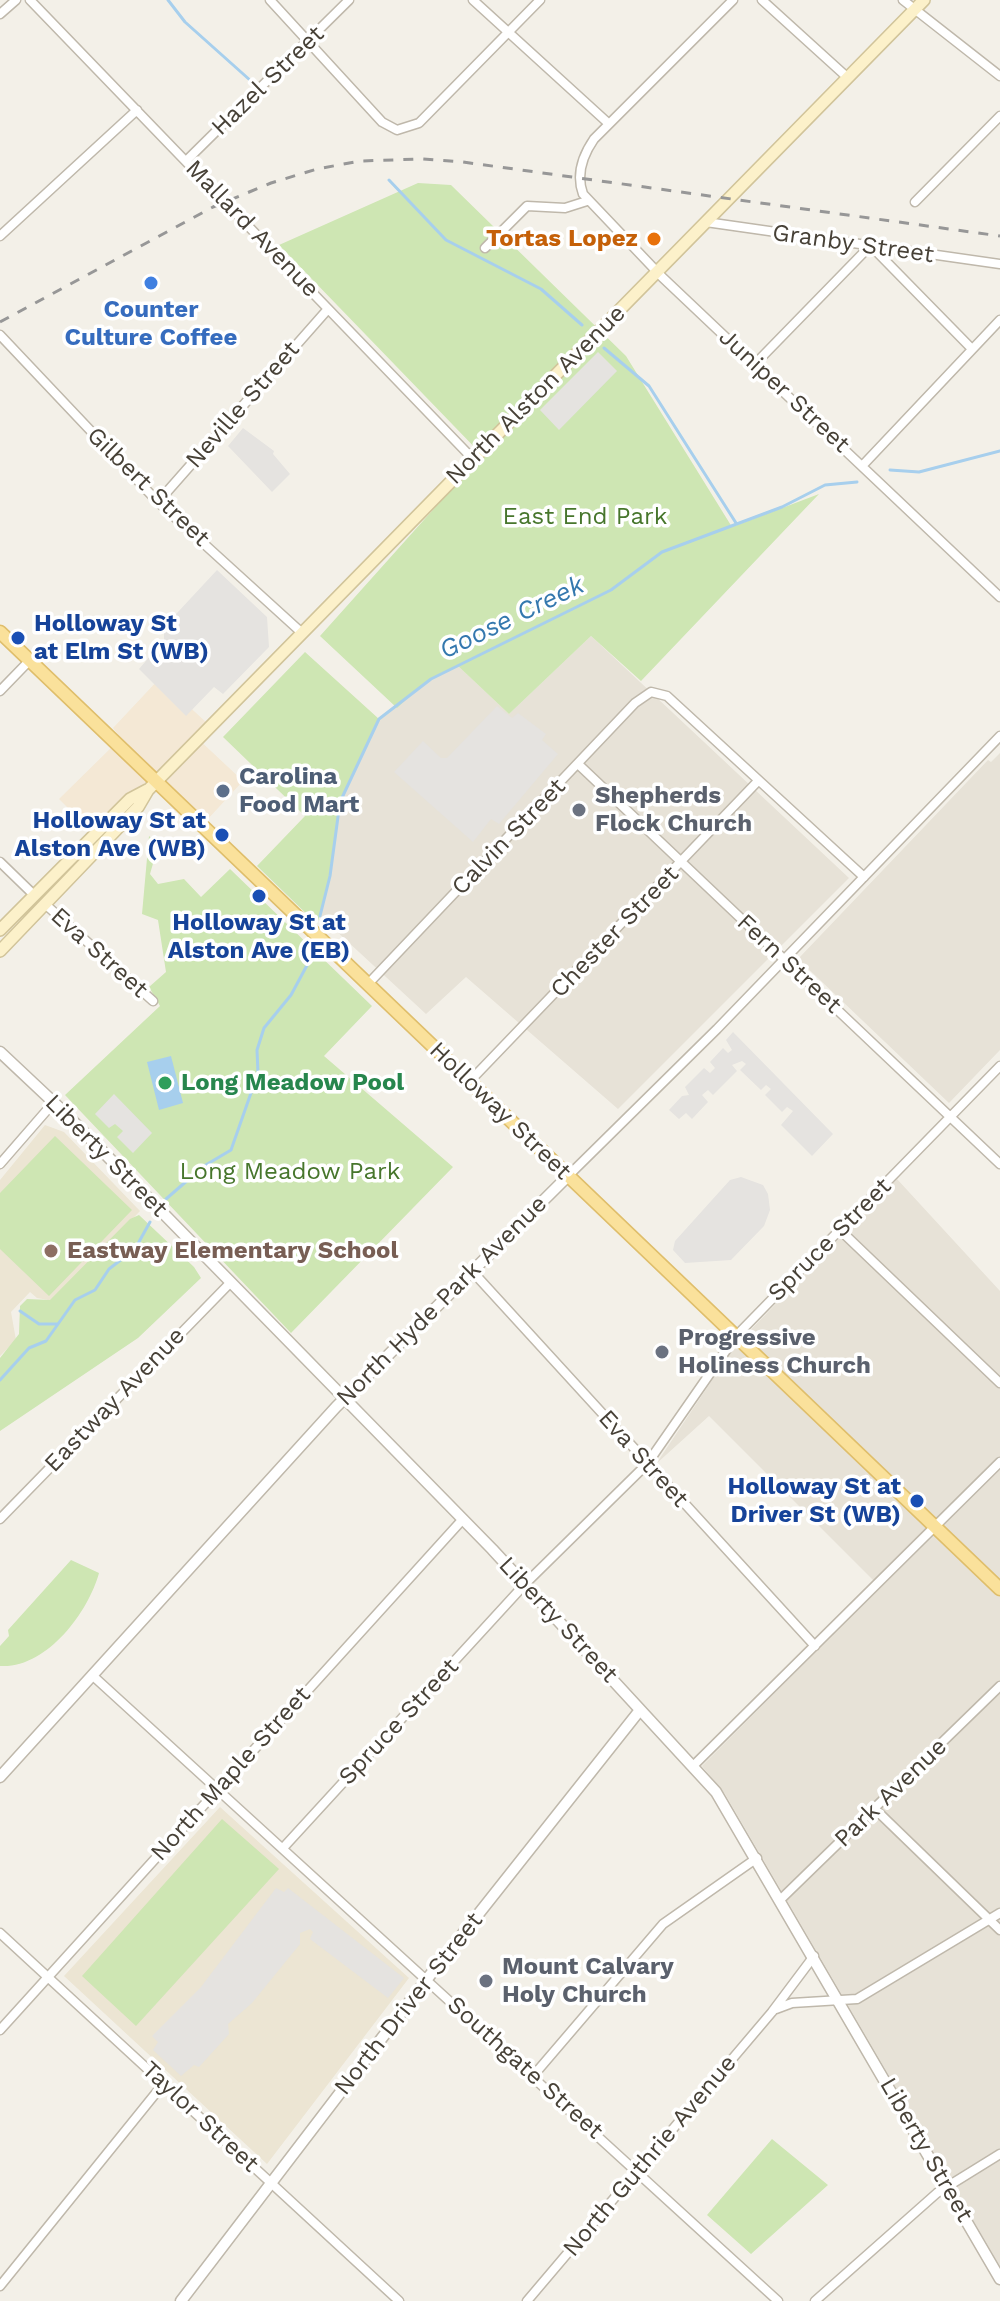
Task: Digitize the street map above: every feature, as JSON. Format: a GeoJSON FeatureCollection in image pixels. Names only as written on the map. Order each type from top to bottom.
{"type":"FeatureCollection","features":[{"type":"Feature","properties":{"kind":"main road","name":"North Alston Avenue"},"geometry":{"type":"LineString","coordinates":[[0,951],[138,807],[152,785],[924,0]]}},
{"type":"Feature","properties":{"kind":"main road","name":"Holloway Street"},"geometry":{"type":"LineString","coordinates":[[0,632],[152,785],[368,984],[1000,1589]]}},
{"type":"Feature","properties":{"kind":"main road","name":"North Alston Avenue"},"geometry":{"type":"LineString","coordinates":[[0,930],[130,799],[152,785]]}},
{"type":"Feature","properties":{"kind":"street"},"geometry":{"type":"LineString","coordinates":[[0,14],[16,0]]}},
{"type":"Feature","properties":{"kind":"street","name":"Mallard Avenue"},"geometry":{"type":"LineString","coordinates":[[30,0],[473,459]]}},
{"type":"Feature","properties":{"kind":"street"},"geometry":{"type":"LineString","coordinates":[[270,0],[382,122],[397,130],[419,123],[540,0]]}},
{"type":"Feature","properties":{"kind":"street","name":"Hazel Street"},"geometry":{"type":"LineString","coordinates":[[186,161],[349,0]]}},
{"type":"Feature","properties":{"kind":"street"},"geometry":{"type":"LineString","coordinates":[[473,0],[608,123],[733,0]]}},
{"type":"Feature","properties":{"kind":"street"},"geometry":{"type":"LineString","coordinates":[[762,0],[848,78]]}},
{"type":"Feature","properties":{"kind":"street"},"geometry":{"type":"LineString","coordinates":[[903,0],[1000,76]]}},
{"type":"Feature","properties":{"kind":"street"},"geometry":{"type":"LineString","coordinates":[[0,236],[137,110]]}},
{"type":"Feature","properties":{"kind":"street"},"geometry":{"type":"LineString","coordinates":[[915,202],[1000,116]]}},
{"type":"Feature","properties":{"kind":"street","name":"Juniper Street"},"geometry":{"type":"LineString","coordinates":[[608,123],[589,146],[579,178],[587,201],[657,272],[1000,597]]}},
{"type":"Feature","properties":{"kind":"street"},"geometry":{"type":"LineString","coordinates":[[485,248],[527,206],[565,208],[587,201]]}},
{"type":"Feature","properties":{"kind":"street","name":"Granby Street"},"geometry":{"type":"LineString","coordinates":[[706,222],[1000,264]]}},
{"type":"Feature","properties":{"kind":"street"},"geometry":{"type":"LineString","coordinates":[[754,365],[870,247],[972,349]]}},
{"type":"Feature","properties":{"kind":"street","name":"Neville Street"},"geometry":{"type":"LineString","coordinates":[[158,502],[328,309]]}},
{"type":"Feature","properties":{"kind":"street"},"geometry":{"type":"LineString","coordinates":[[863,465],[1000,320]]}},
{"type":"Feature","properties":{"kind":"street","name":"Gilbert Street"},"geometry":{"type":"LineString","coordinates":[[0,335],[158,502],[302,633]]}},
{"type":"Feature","properties":{"kind":"street"},"geometry":{"type":"LineString","coordinates":[[0,691],[30,660]]}},
{"type":"Feature","properties":{"kind":"street","name":"Calvin Street"},"geometry":{"type":"LineString","coordinates":[[368,984],[635,703],[651,692],[667,696],[758,781]]}},
{"type":"Feature","properties":{"kind":"street","name":"North Hyde Park Avenue"},"geometry":{"type":"LineString","coordinates":[[0,1777],[344,1398],[784,959],[1000,736]]}},
{"type":"Feature","properties":{"kind":"street","name":"Fern Street"},"geometry":{"type":"LineString","coordinates":[[578,764],[1000,1164]]}},
{"type":"Feature","properties":{"kind":"street"},"geometry":{"type":"LineString","coordinates":[[758,781],[864,877]]}},
{"type":"Feature","properties":{"kind":"street","name":"Chester Street"},"geometry":{"type":"LineString","coordinates":[[470,1081],[758,781]]}},
{"type":"Feature","properties":{"kind":"street","name":"Eva Street"},"geometry":{"type":"LineString","coordinates":[[0,862],[34,895]]}},
{"type":"Feature","properties":{"kind":"street","name":"Eva Street"},"geometry":{"type":"LineString","coordinates":[[45,904],[153,1001]]}},
{"type":"Feature","properties":{"kind":"street","name":"Liberty Street"},"geometry":{"type":"LineString","coordinates":[[0,1052],[54,1102],[463,1519],[693,1766],[737,1822],[1000,2279]]}},
{"type":"Feature","properties":{"kind":"street","name":"Spruce Street"},"geometry":{"type":"LineString","coordinates":[[283,1848],[525,1584],[647,1464],[736,1336],[1000,1066]]}},
{"type":"Feature","properties":{"kind":"street"},"geometry":{"type":"LineString","coordinates":[[0,1164],[54,1102]]}},
{"type":"Feature","properties":{"kind":"street"},"geometry":{"type":"LineString","coordinates":[[840,1230],[1000,1383]]}},
{"type":"Feature","properties":{"kind":"street","name":"Eva Street"},"geometry":{"type":"LineString","coordinates":[[472,1271],[815,1646]]}},
{"type":"Feature","properties":{"kind":"street","name":"Eastway Avenue"},"geometry":{"type":"LineString","coordinates":[[0,1519],[231,1282]]}},
{"type":"Feature","properties":{"kind":"street"},"geometry":{"type":"LineString","coordinates":[[693,1766],[1000,1462]]}},
{"type":"Feature","properties":{"kind":"street","name":"North Maple Street"},"geometry":{"type":"LineString","coordinates":[[0,2030],[463,1519]]}},
{"type":"Feature","properties":{"kind":"street","name":"Southgate Street"},"geometry":{"type":"LineString","coordinates":[[92,1675],[778,2301]]}},
{"type":"Feature","properties":{"kind":"street","name":"Park Avenue"},"geometry":{"type":"LineString","coordinates":[[781,1899],[1000,1686]]}},
{"type":"Feature","properties":{"kind":"street","name":"North Driver Street"},"geometry":{"type":"LineString","coordinates":[[181,2301],[427,1979],[640,1710]]}},
{"type":"Feature","properties":{"kind":"street"},"geometry":{"type":"LineString","coordinates":[[875,1809],[1000,1930]]}},
{"type":"Feature","properties":{"kind":"street"},"geometry":{"type":"LineString","coordinates":[[533,2076],[663,1924],[757,1858]]}},
{"type":"Feature","properties":{"kind":"street"},"geometry":{"type":"LineString","coordinates":[[772,2012],[792,2003],[857,1999],[1000,1913]]}},
{"type":"Feature","properties":{"kind":"street","name":"Taylor Street"},"geometry":{"type":"LineString","coordinates":[[0,1933],[399,2301]]}},
{"type":"Feature","properties":{"kind":"street","name":"North Guthrie Avenue"},"geometry":{"type":"LineString","coordinates":[[527,2301],[772,2012],[814,1956]]}},
{"type":"Feature","properties":{"kind":"street"},"geometry":{"type":"LineString","coordinates":[[0,2286],[164,2083]]}},
{"type":"Feature","properties":{"kind":"street"},"geometry":{"type":"LineString","coordinates":[[815,2301],[947,2186],[1000,2154]]}},
{"type":"Feature","properties":{"kind":"shaded area"},"geometry":{"type":"Polygon","coordinates":[[[598,352],[617,371],[559,430],[540,410],[598,352]]]}},
{"type":"Feature","properties":{"kind":"shaded area"},"geometry":{"type":"Polygon","coordinates":[[[243,428],[274,451],[273,454],[290,474],[272,492],[228,446],[243,428]]]}},
{"type":"Feature","properties":{"kind":"shaded area"},"geometry":{"type":"Polygon","coordinates":[[[217,570],[267,617],[269,647],[223,694],[214,687],[186,716],[139,669],[164,640],[164,627],[217,570]]]}},
{"type":"Feature","properties":{"kind":"shaded area"},"geometry":{"type":"Polygon","coordinates":[[[591,636],[849,878],[618,1109],[466,977],[426,1014],[320,916],[340,802],[379,719],[423,684],[457,665],[509,714],[591,636]]]}},
{"type":"Feature","properties":{"kind":"shaded area"},"geometry":{"type":"Polygon","coordinates":[[[159,679],[207,723],[195,736],[243,781],[207,820],[156,772],[95,835],[59,799],[121,738],[113,728],[159,679]]]}},
{"type":"Feature","properties":{"kind":"shaded area"},"geometry":{"type":"Polygon","coordinates":[[[497,706],[512,718],[518,713],[546,734],[542,740],[558,754],[499,824],[491,819],[473,842],[394,772],[423,741],[441,758],[447,758],[497,706]]]}},
{"type":"Feature","properties":{"kind":"shaded area"},"geometry":{"type":"Polygon","coordinates":[[[1000,753],[1000,1050],[949,1103],[798,959],[988,760],[991,762],[1000,753]]]}},
{"type":"Feature","properties":{"kind":"shaded area"},"geometry":{"type":"Polygon","coordinates":[[[733,1032],[833,1134],[812,1156],[781,1125],[793,1111],[787,1107],[782,1112],[765,1095],[771,1089],[766,1085],[761,1090],[740,1070],[746,1064],[742,1061],[732,1065],[737,1071],[713,1095],[708,1090],[702,1095],[708,1102],[692,1119],[686,1113],[679,1119],[669,1110],[682,1096],[689,1095],[685,1087],[704,1068],[710,1073],[715,1068],[710,1062],[723,1048],[728,1053],[732,1050],[726,1040],[733,1032]]]}},
{"type":"Feature","properties":{"kind":"shaded area"},"geometry":{"type":"Polygon","coordinates":[[[114,1094],[152,1133],[133,1153],[117,1137],[123,1131],[115,1124],[109,1128],[95,1114],[114,1094]]]}},
{"type":"Feature","properties":{"kind":"shaded area","name":"Eastway Elementary School"},"geometry":{"type":"Polygon","coordinates":[[[45,1125],[64,1132],[140,1211],[54,1301],[37,1298],[30,1292],[11,1312],[16,1340],[0,1356],[0,1180],[45,1125]]]}},
{"type":"Feature","properties":{"kind":"shaded area"},"geometry":{"type":"Polygon","coordinates":[[[741,1177],[763,1185],[768,1194],[770,1210],[764,1226],[731,1260],[685,1263],[673,1250],[675,1241],[730,1180],[741,1177]]]}},
{"type":"Feature","properties":{"kind":"shaded area"},"geometry":{"type":"Polygon","coordinates":[[[897,1179],[1000,1291],[1000,2266],[725,1794],[702,1766],[880,1587],[709,1416],[656,1464],[735,1346],[897,1179]]]}},
{"type":"Feature","properties":{"kind":"shaded area"},"geometry":{"type":"Polygon","coordinates":[[[220,1807],[409,1978],[267,2164],[64,1976],[220,1807]]]}},
{"type":"Feature","properties":{"kind":"shaded area"},"geometry":{"type":"Polygon","coordinates":[[[276,1888],[284,1892],[288,1888],[404,1978],[388,1998],[310,1939],[313,1932],[310,1929],[300,1933],[300,1944],[252,2003],[228,2024],[229,2034],[199,2067],[194,2065],[181,2076],[153,2050],[158,2042],[152,2036],[201,1987],[276,1888]]]}},
{"type":"Feature","properties":{"kind":"green space","name":"East End Park"},"geometry":{"type":"Polygon","coordinates":[[[418,183],[451,185],[626,356],[732,527],[819,494],[641,681],[591,636],[509,714],[457,665],[423,684],[397,708],[320,636],[482,455],[279,245],[418,183]]]}},
{"type":"Feature","properties":{"kind":"green space"},"geometry":{"type":"Polygon","coordinates":[[[305,652],[379,719],[340,802],[326,896],[317,924],[257,866],[305,816],[223,737],[305,652]]]}},
{"type":"Feature","properties":{"kind":"green space","name":"Long Meadow Park"},"geometry":{"type":"Polygon","coordinates":[[[149,836],[155,841],[156,853],[150,874],[158,884],[184,879],[201,897],[230,869],[372,1006],[324,1056],[453,1167],[291,1333],[65,1095],[160,1006],[149,987],[166,972],[158,920],[142,914],[149,836]]]}},
{"type":"Feature","properties":{"kind":"green space","name":"Eastway Elementary School"},"geometry":{"type":"Polygon","coordinates":[[[55,1136],[132,1210],[49,1296],[0,1249],[0,1193],[55,1136]]]}},
{"type":"Feature","properties":{"kind":"green space"},"geometry":{"type":"Polygon","coordinates":[[[139,1215],[194,1267],[201,1278],[138,1338],[0,1431],[0,1358],[19,1334],[20,1306],[27,1299],[50,1300],[130,1219],[139,1215]]]}},
{"type":"Feature","properties":{"kind":"green space"},"geometry":{"type":"Polygon","coordinates":[[[71,1560],[99,1573],[75,1621],[63,1636],[33,1658],[17,1665],[0,1666],[0,1646],[9,1636],[8,1630],[71,1560]]]}},
{"type":"Feature","properties":{"kind":"green space"},"geometry":{"type":"Polygon","coordinates":[[[222,1819],[279,1869],[136,2026],[82,1976],[222,1819]]]}},
{"type":"Feature","properties":{"kind":"green space"},"geometry":{"type":"Polygon","coordinates":[[[772,2139],[828,2185],[751,2254],[707,2215],[772,2139]]]}},
{"type":"Feature","properties":{"kind":"water","name":"Long Meadow Pool"},"geometry":{"type":"Polygon","coordinates":[[[171,1056],[183,1103],[159,1110],[147,1062],[171,1056]]]}},
{"type":"Feature","properties":{"kind":"waterway"},"geometry":{"type":"LineString","coordinates":[[168,0],[185,22],[251,81]]}},
{"type":"Feature","properties":{"kind":"waterway"},"geometry":{"type":"LineString","coordinates":[[389,180],[446,240],[541,289],[582,325]]}},
{"type":"Feature","properties":{"kind":"waterway"},"geometry":{"type":"LineString","coordinates":[[604,348],[649,386],[736,523]]}},
{"type":"Feature","properties":{"kind":"waterway","name":"Goose Creek"},"geometry":{"type":"LineString","coordinates":[[890,470],[919,472],[1000,451]]}},
{"type":"Feature","properties":{"kind":"waterway","name":"Goose Creek"},"geometry":{"type":"LineString","coordinates":[[320,916],[330,876],[340,802],[379,719],[431,679],[611,590],[662,552],[782,507],[825,485],[857,482]]}},
{"type":"Feature","properties":{"kind":"waterway","name":"Goose Creek"},"geometry":{"type":"LineString","coordinates":[[166,1199],[204,1166],[231,1150],[258,1073],[257,1050],[264,1028],[291,995],[312,956]]}},
{"type":"Feature","properties":{"kind":"waterway","name":"Goose Creek"},"geometry":{"type":"LineString","coordinates":[[0,1380],[29,1348],[46,1341],[75,1300],[95,1290],[109,1269],[135,1249],[150,1222]]}},
{"type":"Feature","properties":{"kind":"waterway"},"geometry":{"type":"LineString","coordinates":[[20,1311],[39,1324],[57,1324]]}},
{"type":"Feature","properties":{"kind":"railway"},"geometry":{"type":"LineString","coordinates":[[0,322],[213,207],[271,183],[317,169],[360,161],[422,159],[463,162],[1000,236]]}},
{"type":"Feature","properties":{"kind":"place","name":"Tortas Lopez"},"geometry":{"type":"Point","coordinates":[654,239]}},
{"type":"Feature","properties":{"kind":"place","name":"Counter Culture Coffee"},"geometry":{"type":"Point","coordinates":[151,283]}},
{"type":"Feature","properties":{"kind":"place","name":"Holloway St at Elm St (WB)"},"geometry":{"type":"Point","coordinates":[18,638]}},
{"type":"Feature","properties":{"kind":"place","name":"Carolina Food Mart"},"geometry":{"type":"Point","coordinates":[223,791]}},
{"type":"Feature","properties":{"kind":"place","name":"Shepherds Flock Church"},"geometry":{"type":"Point","coordinates":[579,810]}},
{"type":"Feature","properties":{"kind":"place","name":"Holloway St at Alston Ave (WB)"},"geometry":{"type":"Point","coordinates":[222,835]}},
{"type":"Feature","properties":{"kind":"place","name":"Holloway St at Alston Ave (EB)"},"geometry":{"type":"Point","coordinates":[259,896]}},
{"type":"Feature","properties":{"kind":"place","name":"Long Meadow Pool"},"geometry":{"type":"Point","coordinates":[165,1083]}},
{"type":"Feature","properties":{"kind":"place","name":"Eastway Elementary School"},"geometry":{"type":"Point","coordinates":[51,1251]}},
{"type":"Feature","properties":{"kind":"place","name":"Progressive Holiness Church"},"geometry":{"type":"Point","coordinates":[662,1352]}},
{"type":"Feature","properties":{"kind":"place","name":"Holloway St at Driver St (WB)"},"geometry":{"type":"Point","coordinates":[917,1501]}},
{"type":"Feature","properties":{"kind":"place","name":"Mount Calvary Holy Church"},"geometry":{"type":"Point","coordinates":[486,1981]}}]}
